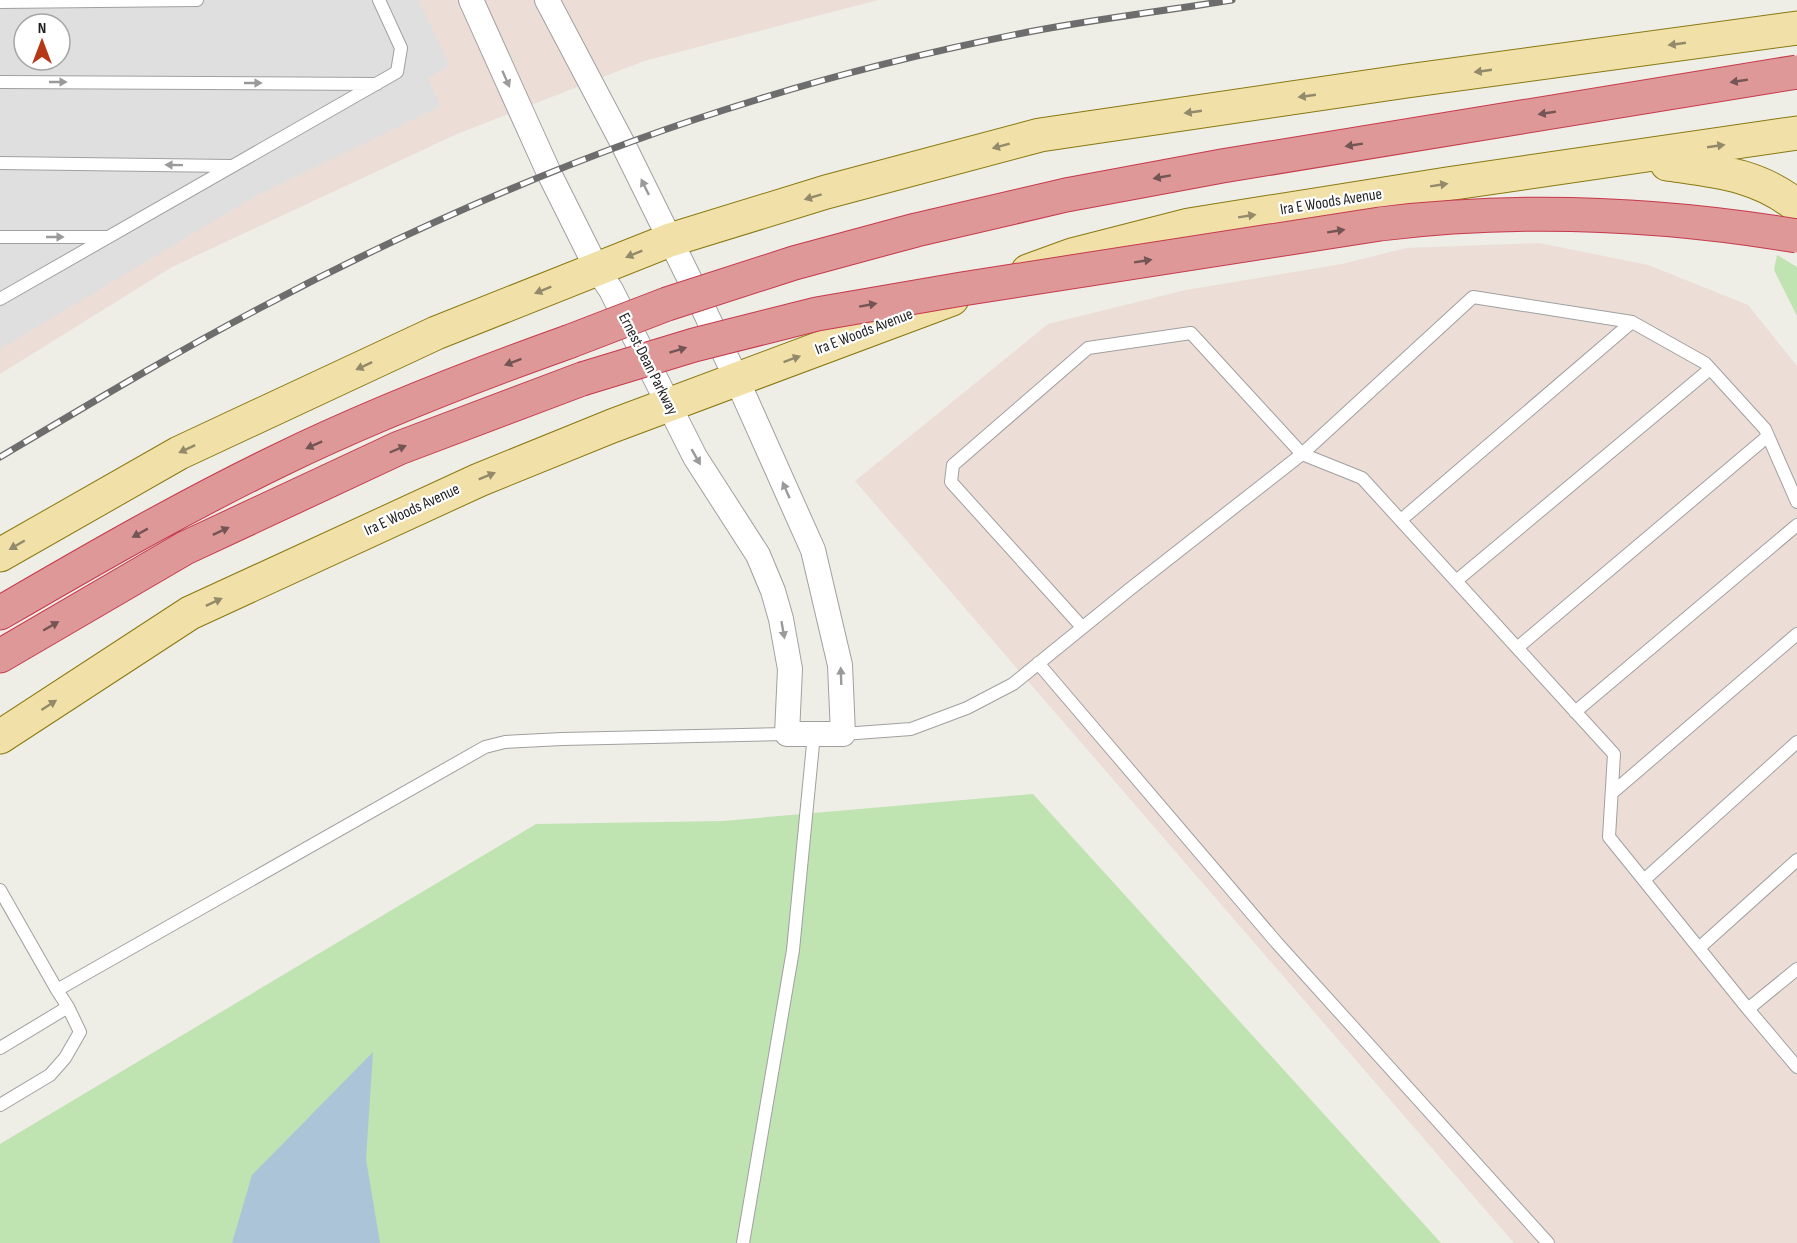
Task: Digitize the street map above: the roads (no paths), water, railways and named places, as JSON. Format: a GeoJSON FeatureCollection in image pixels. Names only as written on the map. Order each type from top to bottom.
{"type":"FeatureCollection","features":[{"type":"Feature","properties":{"kind":"highway"},"geometry":{"type":"LineString","coordinates":[[0,613],[186,507],[280,460],[414,401],[667,304],[794,263],[916,230],[1056,198],[1212,168],[1797,72]]}},
{"type":"Feature","properties":{"kind":"highway"},"geometry":{"type":"LineString","coordinates":[[0,656],[185,548],[399,448],[582,379],[694,345],[817,314],[962,289],[1430,218],[1527,213],[1582,215],[1652,219],[1797,236]]}},
{"type":"Feature","properties":{"kind":"main road"},"geometry":{"type":"LineString","coordinates":[[0,555],[179,453],[436,333],[670,240],[826,192],[1040,135],[1317,94],[1797,28]]}},
{"type":"Feature","properties":{"kind":"main road","name":"Ira E Woods Avenue"},"geometry":{"type":"LineString","coordinates":[[0,737],[190,613],[479,480],[669,405],[1072,255],[1189,225],[1797,133]]}},
{"type":"Feature","properties":{"kind":"main road"},"geometry":{"type":"LineString","coordinates":[[1629,158],[1749,179],[1779,192],[1797,206]]}},
{"type":"Feature","properties":{"kind":"street","name":"Ernest Dean Parkway"},"geometry":{"type":"LineString","coordinates":[[471,0],[549,173],[597,269],[611,290],[695,457],[758,555],[773,591],[781,619],[790,669],[787,734]]}},
{"type":"Feature","properties":{"kind":"street"},"geometry":{"type":"LineString","coordinates":[[548,0],[623,144],[738,380],[813,550],[840,665],[843,734],[787,734]]}},
{"type":"Feature","properties":{"kind":"lane"},"geometry":{"type":"LineString","coordinates":[[0,2],[197,0]]}},
{"type":"Feature","properties":{"kind":"lane"},"geometry":{"type":"LineString","coordinates":[[0,299],[397,72],[401,48],[379,0]]}},
{"type":"Feature","properties":{"kind":"lane"},"geometry":{"type":"LineString","coordinates":[[0,82],[377,84]]}},
{"type":"Feature","properties":{"kind":"lane"},"geometry":{"type":"LineString","coordinates":[[0,163],[232,166]]}},
{"type":"Feature","properties":{"kind":"lane"},"geometry":{"type":"LineString","coordinates":[[0,237],[109,237]]}},
{"type":"Feature","properties":{"kind":"lane"},"geometry":{"type":"LineString","coordinates":[[843,734],[910,729],[976,703],[1013,684],[1302,454],[1473,297],[1632,322],[1705,363],[1765,429],[1797,502]]}},
{"type":"Feature","properties":{"kind":"lane"},"geometry":{"type":"LineString","coordinates":[[1401,520],[1632,322]]}},
{"type":"Feature","properties":{"kind":"lane"},"geometry":{"type":"LineString","coordinates":[[1082,627],[951,482],[953,465],[1088,348],[1191,333],[1302,454],[1362,478],[1614,754],[1609,837],[1748,1010],[1797,1067]]}},
{"type":"Feature","properties":{"kind":"lane"},"geometry":{"type":"LineString","coordinates":[[1456,581],[1710,369]]}},
{"type":"Feature","properties":{"kind":"lane"},"geometry":{"type":"LineString","coordinates":[[1517,648],[1768,436]]}},
{"type":"Feature","properties":{"kind":"lane"},"geometry":{"type":"LineString","coordinates":[[1575,712],[1797,525]]}},
{"type":"Feature","properties":{"kind":"lane"},"geometry":{"type":"LineString","coordinates":[[1612,793],[1797,634]]}},
{"type":"Feature","properties":{"kind":"lane"},"geometry":{"type":"LineString","coordinates":[[1038,663],[1277,943],[1548,1243]]}},
{"type":"Feature","properties":{"kind":"lane"},"geometry":{"type":"LineString","coordinates":[[57,990],[485,747],[505,742],[539,740],[787,734]]}},
{"type":"Feature","properties":{"kind":"lane"},"geometry":{"type":"LineString","coordinates":[[743,1243],[794,950],[814,734]]}},
{"type":"Feature","properties":{"kind":"lane"},"geometry":{"type":"LineString","coordinates":[[1644,880],[1797,742]]}},
{"type":"Feature","properties":{"kind":"lane"},"geometry":{"type":"LineString","coordinates":[[1699,948],[1797,860]]}},
{"type":"Feature","properties":{"kind":"lane"},"geometry":{"type":"LineString","coordinates":[[0,890],[68,1007],[80,1032],[65,1058],[50,1075],[0,1105]]}},
{"type":"Feature","properties":{"kind":"lane"},"geometry":{"type":"LineString","coordinates":[[1748,1010],[1797,969]]}},
{"type":"Feature","properties":{"kind":"lane"},"geometry":{"type":"LineString","coordinates":[[0,1048],[68,1007]]}},
{"type":"Feature","properties":{"kind":"water"},"geometry":{"type":"Polygon","coordinates":[[[373,1052],[366,1159],[380,1243],[232,1243],[252,1175],[373,1052]]]}},
{"type":"Feature","properties":{"kind":"railway"},"geometry":{"type":"LineString","coordinates":[[0,457],[194,344],[320,277],[504,192],[629,143],[692,120],[790,90],[925,54],[1053,27],[1232,0]]}}]}
